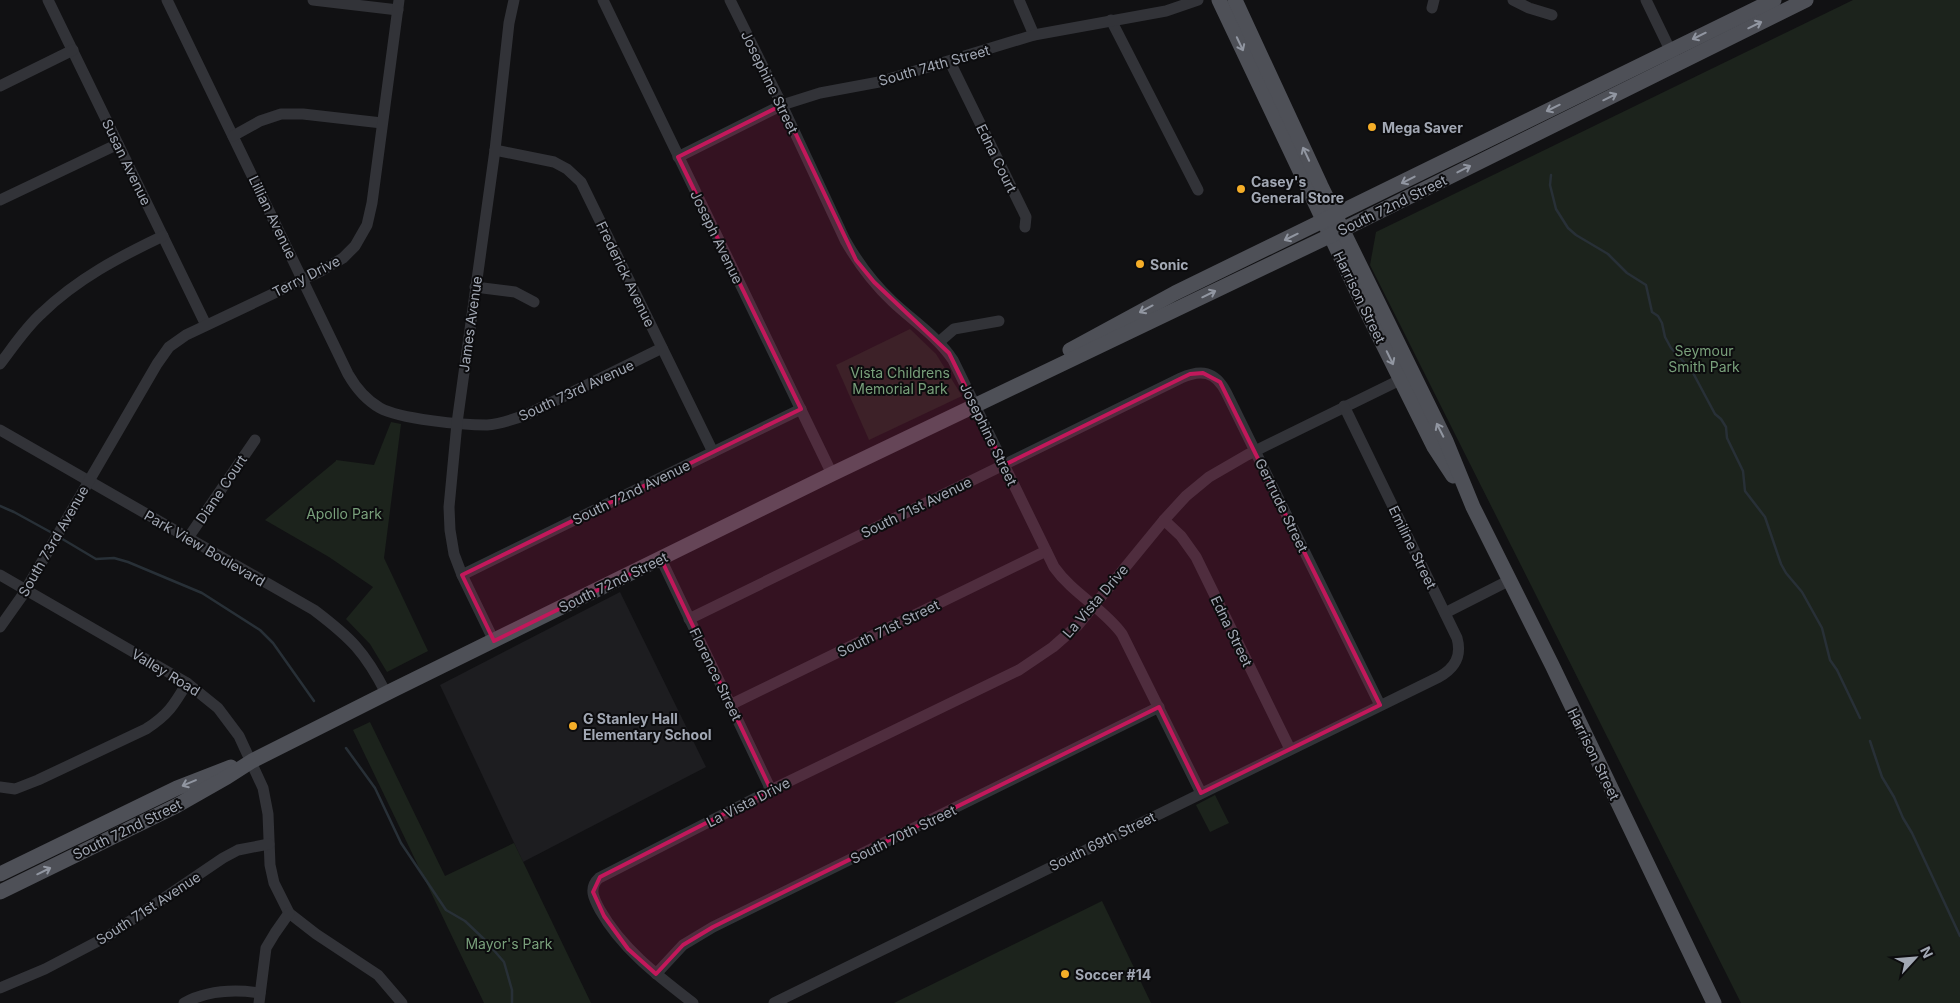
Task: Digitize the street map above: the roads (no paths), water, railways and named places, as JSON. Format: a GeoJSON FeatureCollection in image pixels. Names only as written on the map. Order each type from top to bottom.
{"type":"FeatureCollection","features":[{"type":"Feature","properties":{"kind":"main road","name":"Harrison Street"},"geometry":{"type":"LineString","coordinates":[[1219,0],[1406,376],[1446,441],[1473,507],[1714,1003]]}},
{"type":"Feature","properties":{"kind":"main road","name":"Harrison Street"},"geometry":{"type":"LineString","coordinates":[[1235,0],[1333,226]]}},
{"type":"Feature","properties":{"kind":"main road","name":"South 72nd Street"},"geometry":{"type":"LineString","coordinates":[[1674,57],[1774,0]]}},
{"type":"Feature","properties":{"kind":"main road","name":"South 72nd Street"},"geometry":{"type":"LineString","coordinates":[[0,892],[176,806],[252,761],[386,694],[976,405],[1674,57],[1806,0]]}},
{"type":"Feature","properties":{"kind":"main road","name":"South 72nd Street"},"geometry":{"type":"LineString","coordinates":[[0,874],[177,788],[220,770],[252,761]]}},
{"type":"Feature","properties":{"kind":"street","name":"Susan Avenue"},"geometry":{"type":"LineString","coordinates":[[48,0],[206,325]]}},
{"type":"Feature","properties":{"kind":"street","name":"Lillian Avenue"},"geometry":{"type":"LineString","coordinates":[[168,0],[348,374],[361,394],[376,405],[392,413],[457,423]]}},
{"type":"Feature","properties":{"kind":"street"},"geometry":{"type":"LineString","coordinates":[[313,0],[398,5]]}},
{"type":"Feature","properties":{"kind":"street","name":"James Avenue"},"geometry":{"type":"LineString","coordinates":[[494,641],[462,576],[453,546],[449,507],[457,423],[495,150],[509,23],[514,0]]}},
{"type":"Feature","properties":{"kind":"street","name":"Joseph Avenue"},"geometry":{"type":"LineString","coordinates":[[603,0],[832,474]]}},
{"type":"Feature","properties":{"kind":"street"},"geometry":{"type":"LineString","coordinates":[[1019,0],[1034,35]]}},
{"type":"Feature","properties":{"kind":"street","name":"South 74th Street"},"geometry":{"type":"LineString","coordinates":[[678,157],[782,105],[820,93],[879,82],[1034,35],[1166,11],[1198,0]]}},
{"type":"Feature","properties":{"kind":"street"},"geometry":{"type":"LineString","coordinates":[[1513,0],[1529,8],[1552,14]]}},
{"type":"Feature","properties":{"kind":"street"},"geometry":{"type":"LineString","coordinates":[[1646,0],[1674,57]]}},
{"type":"Feature","properties":{"kind":"street","name":"Josephine Street"},"geometry":{"type":"LineString","coordinates":[[735,2],[856,260],[880,289],[940,342],[953,360],[1046,551],[1063,579],[1095,606],[1122,634],[1201,793]]}},
{"type":"Feature","properties":{"kind":"street","name":"Terry Drive"},"geometry":{"type":"LineString","coordinates":[[88,480],[169,347],[206,325],[303,280],[342,258],[355,246],[367,226],[372,203],[398,5]]}},
{"type":"Feature","properties":{"kind":"street"},"geometry":{"type":"LineString","coordinates":[[1111,20],[1198,190]]}},
{"type":"Feature","properties":{"kind":"street"},"geometry":{"type":"LineString","coordinates":[[0,86],[73,50]]}},
{"type":"Feature","properties":{"kind":"street","name":"Edna Court"},"geometry":{"type":"LineString","coordinates":[[950,62],[1026,217],[1025,226]]}},
{"type":"Feature","properties":{"kind":"street"},"geometry":{"type":"LineString","coordinates":[[233,136],[260,121],[281,114],[303,114],[382,123]]}},
{"type":"Feature","properties":{"kind":"street"},"geometry":{"type":"LineString","coordinates":[[0,200],[118,144]]}},
{"type":"Feature","properties":{"kind":"street","name":"Frederick Avenue"},"geometry":{"type":"LineString","coordinates":[[495,150],[554,162],[567,168],[581,182],[713,452]]}},
{"type":"Feature","properties":{"kind":"street"},"geometry":{"type":"LineString","coordinates":[[0,364],[41,314],[67,291],[94,272],[162,236]]}},
{"type":"Feature","properties":{"kind":"street"},"geometry":{"type":"LineString","coordinates":[[475,287],[516,292],[534,302]]}},
{"type":"Feature","properties":{"kind":"street"},"geometry":{"type":"LineString","coordinates":[[940,342],[954,329],[999,321]]}},
{"type":"Feature","properties":{"kind":"street","name":"South 73rd Avenue"},"geometry":{"type":"LineString","coordinates":[[457,423],[488,425],[528,414],[662,348]]}},
{"type":"Feature","properties":{"kind":"street","name":"Gertrude Street"},"geometry":{"type":"LineString","coordinates":[[1144,397],[1190,374],[1199,372],[1208,374],[1223,387],[1380,705]]}},
{"type":"Feature","properties":{"kind":"street","name":"La Vista Drive"},"geometry":{"type":"LineString","coordinates":[[656,974],[634,955],[612,928],[595,899],[593,887],[596,881],[603,875],[771,790],[1019,670],[1063,639],[1095,606],[1164,520],[1186,496],[1209,477],[1255,451],[1406,376]]}},
{"type":"Feature","properties":{"kind":"street","name":"South 71st Avenue"},"geometry":{"type":"LineString","coordinates":[[689,619],[1144,397]]}},
{"type":"Feature","properties":{"kind":"street","name":"Emiline Street"},"geometry":{"type":"LineString","coordinates":[[1344,406],[1457,638],[1459,654],[1457,660],[1451,668],[1431,680]]}},
{"type":"Feature","properties":{"kind":"street","name":"South 72nd Avenue"},"geometry":{"type":"LineString","coordinates":[[462,576],[802,409]]}},
{"type":"Feature","properties":{"kind":"street","name":"Park View Boulevard"},"geometry":{"type":"LineString","coordinates":[[0,430],[314,610],[343,632],[370,663],[386,694]]}},
{"type":"Feature","properties":{"kind":"street","name":"Diane Court"},"geometry":{"type":"LineString","coordinates":[[188,538],[254,440]]}},
{"type":"Feature","properties":{"kind":"street","name":"South 73rd Avenue"},"geometry":{"type":"LineString","coordinates":[[0,627],[26,590],[88,480]]}},
{"type":"Feature","properties":{"kind":"street","name":"Edna Street"},"geometry":{"type":"LineString","coordinates":[[1164,520],[1181,536],[1196,557],[1290,749]]}},
{"type":"Feature","properties":{"kind":"street","name":"South 71st Street"},"geometry":{"type":"LineString","coordinates":[[730,704],[1046,551]]}},
{"type":"Feature","properties":{"kind":"street","name":"Florence Street"},"geometry":{"type":"LineString","coordinates":[[661,559],[771,790]]}},
{"type":"Feature","properties":{"kind":"street","name":"Valley Road"},"geometry":{"type":"LineString","coordinates":[[0,575],[188,683],[203,694],[229,720],[240,736],[252,761],[267,801],[270,865],[274,883],[288,913],[378,975],[402,1003]]}},
{"type":"Feature","properties":{"kind":"street"},"geometry":{"type":"LineString","coordinates":[[1444,613],[1510,580]]}},
{"type":"Feature","properties":{"kind":"street","name":"South 69th Street"},"geometry":{"type":"LineString","coordinates":[[774,1003],[1431,680]]}},
{"type":"Feature","properties":{"kind":"street"},"geometry":{"type":"LineString","coordinates":[[0,788],[14,789],[38,780],[146,729],[162,719],[188,683]]}},
{"type":"Feature","properties":{"kind":"street","name":"South 70th Street"},"geometry":{"type":"LineString","coordinates":[[656,974],[676,951],[705,931],[1159,707]]}},
{"type":"Feature","properties":{"kind":"street","name":"South 71st Avenue"},"geometry":{"type":"LineString","coordinates":[[0,988],[45,969],[108,936],[222,858],[238,850],[269,844]]}},
{"type":"Feature","properties":{"kind":"street"},"geometry":{"type":"LineString","coordinates":[[184,1003],[197,996],[217,991],[245,991],[260,998],[266,948],[274,932],[288,913]]}},
{"type":"Feature","properties":{"kind":"street"},"geometry":{"type":"LineString","coordinates":[[656,974],[693,1003]]}},
{"type":"Feature","properties":{"kind":"waterway"},"geometry":{"type":"LineString","coordinates":[[1551,175],[1550,185],[1556,209],[1568,228],[1576,235],[1608,254],[1627,273],[1646,285],[1652,312],[1658,316],[1662,323],[1665,337],[1671,348],[1692,371],[1715,414],[1726,427],[1727,438],[1743,471],[1745,491],[1765,517],[1781,564],[1802,592],[1822,628],[1830,660],[1837,670],[1860,718]]}},
{"type":"Feature","properties":{"kind":"waterway"},"geometry":{"type":"LineString","coordinates":[[0,506],[54,534]]}},
{"type":"Feature","properties":{"kind":"waterway"},"geometry":{"type":"LineString","coordinates":[[59,537],[96,559],[114,558],[128,562],[202,593],[260,630],[273,643],[314,701]]}},
{"type":"Feature","properties":{"kind":"waterway"},"geometry":{"type":"LineString","coordinates":[[1870,741],[1882,777],[1912,833],[1960,936]]}},
{"type":"Feature","properties":{"kind":"waterway"},"geometry":{"type":"LineString","coordinates":[[346,748],[375,788],[401,843],[446,910],[465,921],[504,962],[512,990],[512,1003]]}},
{"type":"Feature","properties":{"kind":"place","name":"Mega Saver"},"geometry":{"type":"Point","coordinates":[1372,127]}},
{"type":"Feature","properties":{"kind":"place","name":"Casey's General Store"},"geometry":{"type":"Point","coordinates":[1241,189]}},
{"type":"Feature","properties":{"kind":"place","name":"Sonic"},"geometry":{"type":"Point","coordinates":[1140,264]}},
{"type":"Feature","properties":{"kind":"place","name":"G Stanley Hall Elementary School"},"geometry":{"type":"Point","coordinates":[573,726]}},
{"type":"Feature","properties":{"kind":"place","name":"Soccer #14"},"geometry":{"type":"Point","coordinates":[1065,974]}},
{"type":"Feature","properties":{"kind":"park label","name":"Seymour Smith Park"},"geometry":{"type":"Point","coordinates":[1704,358]}},
{"type":"Feature","properties":{"kind":"park label","name":"Vista Childrens Memorial Park"},"geometry":{"type":"Point","coordinates":[900,380]}},
{"type":"Feature","properties":{"kind":"park label","name":"Apollo Park"},"geometry":{"type":"Point","coordinates":[344,513]}},
{"type":"Feature","properties":{"kind":"park label","name":"Mayor's Park"},"geometry":{"type":"Point","coordinates":[509,943]}}]}
